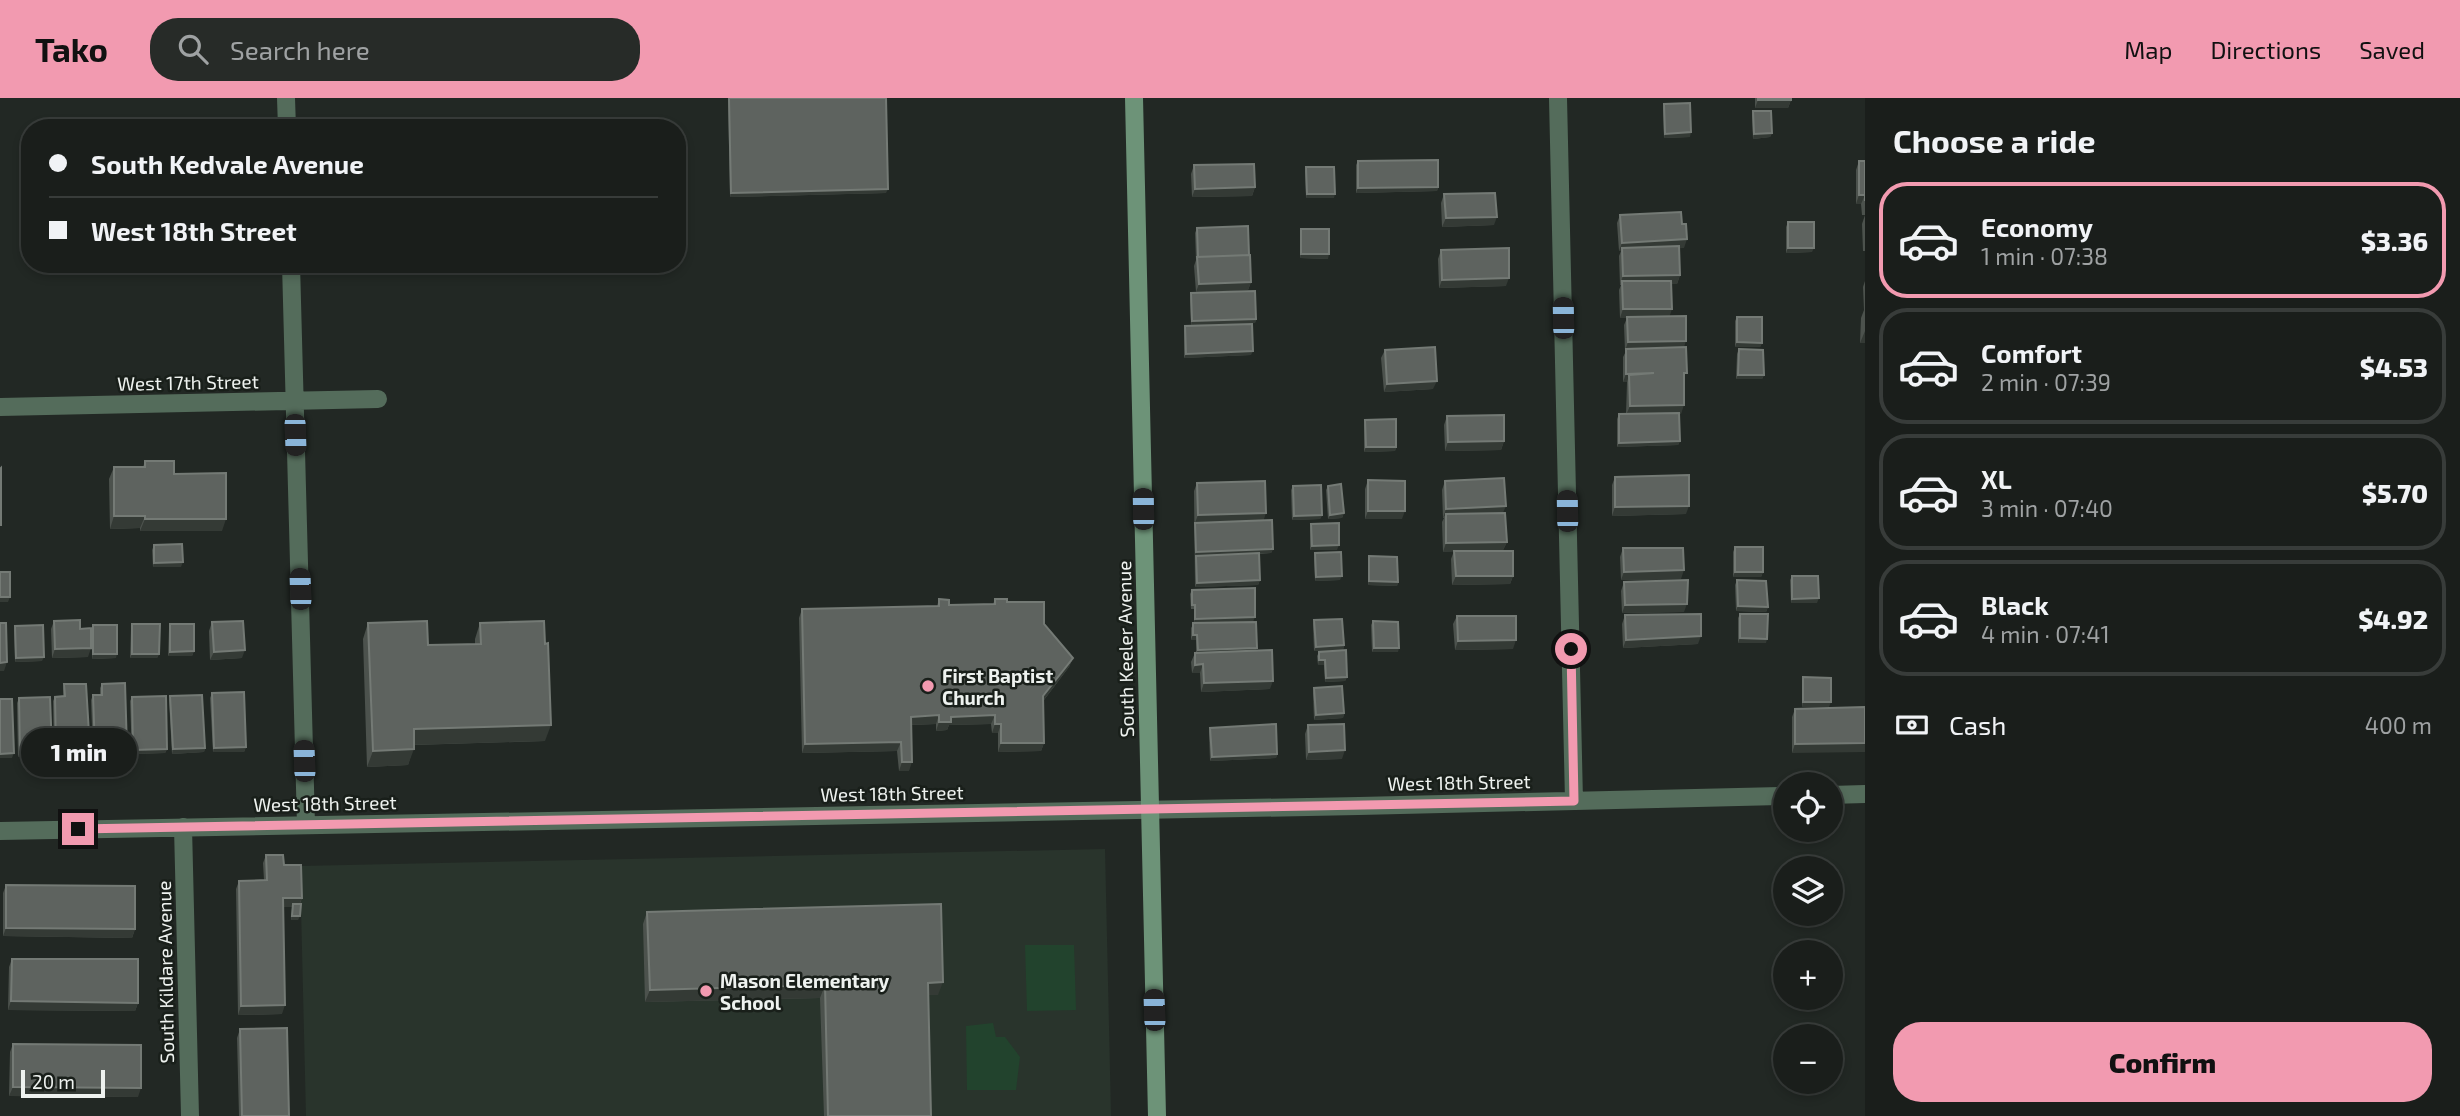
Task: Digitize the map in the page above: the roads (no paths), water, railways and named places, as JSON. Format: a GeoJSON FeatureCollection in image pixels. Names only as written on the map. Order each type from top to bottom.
{"type":"FeatureCollection","features":[{"type":"Feature","properties":{"kind":"street"},"geometry":{"type":"LineString","coordinates":[[286,98],[287,119]]}},
{"type":"Feature","properties":{"kind":"street","name":"South Keeler Avenue"},"geometry":{"type":"LineString","coordinates":[[1134,98],[1157,1116]]}},
{"type":"Feature","properties":{"kind":"street"},"geometry":{"type":"LineString","coordinates":[[1558,98],[1574,801]]}},
{"type":"Feature","properties":{"kind":"street"},"geometry":{"type":"LineString","coordinates":[[290,273],[306,825]]}},
{"type":"Feature","properties":{"kind":"street","name":"West 17th Street"},"geometry":{"type":"LineString","coordinates":[[0,407],[377,399]]}},
{"type":"Feature","properties":{"kind":"street"},"geometry":{"type":"LineString","coordinates":[[1843,795],[1865,794]]}},
{"type":"Feature","properties":{"kind":"street","name":"West 18th Street"},"geometry":{"type":"LineString","coordinates":[[0,831],[1773,796]]}},
{"type":"Feature","properties":{"kind":"street","name":"South Kildare Avenue"},"geometry":{"type":"LineString","coordinates":[[183,827],[190,1116]]}},
{"type":"Feature","properties":{"kind":"place","name":"First Baptist Church"},"geometry":{"type":"Point","coordinates":[928,686]}},
{"type":"Feature","properties":{"kind":"place","name":"Mason Elementary School"},"geometry":{"type":"Point","coordinates":[706,991]}}]}
